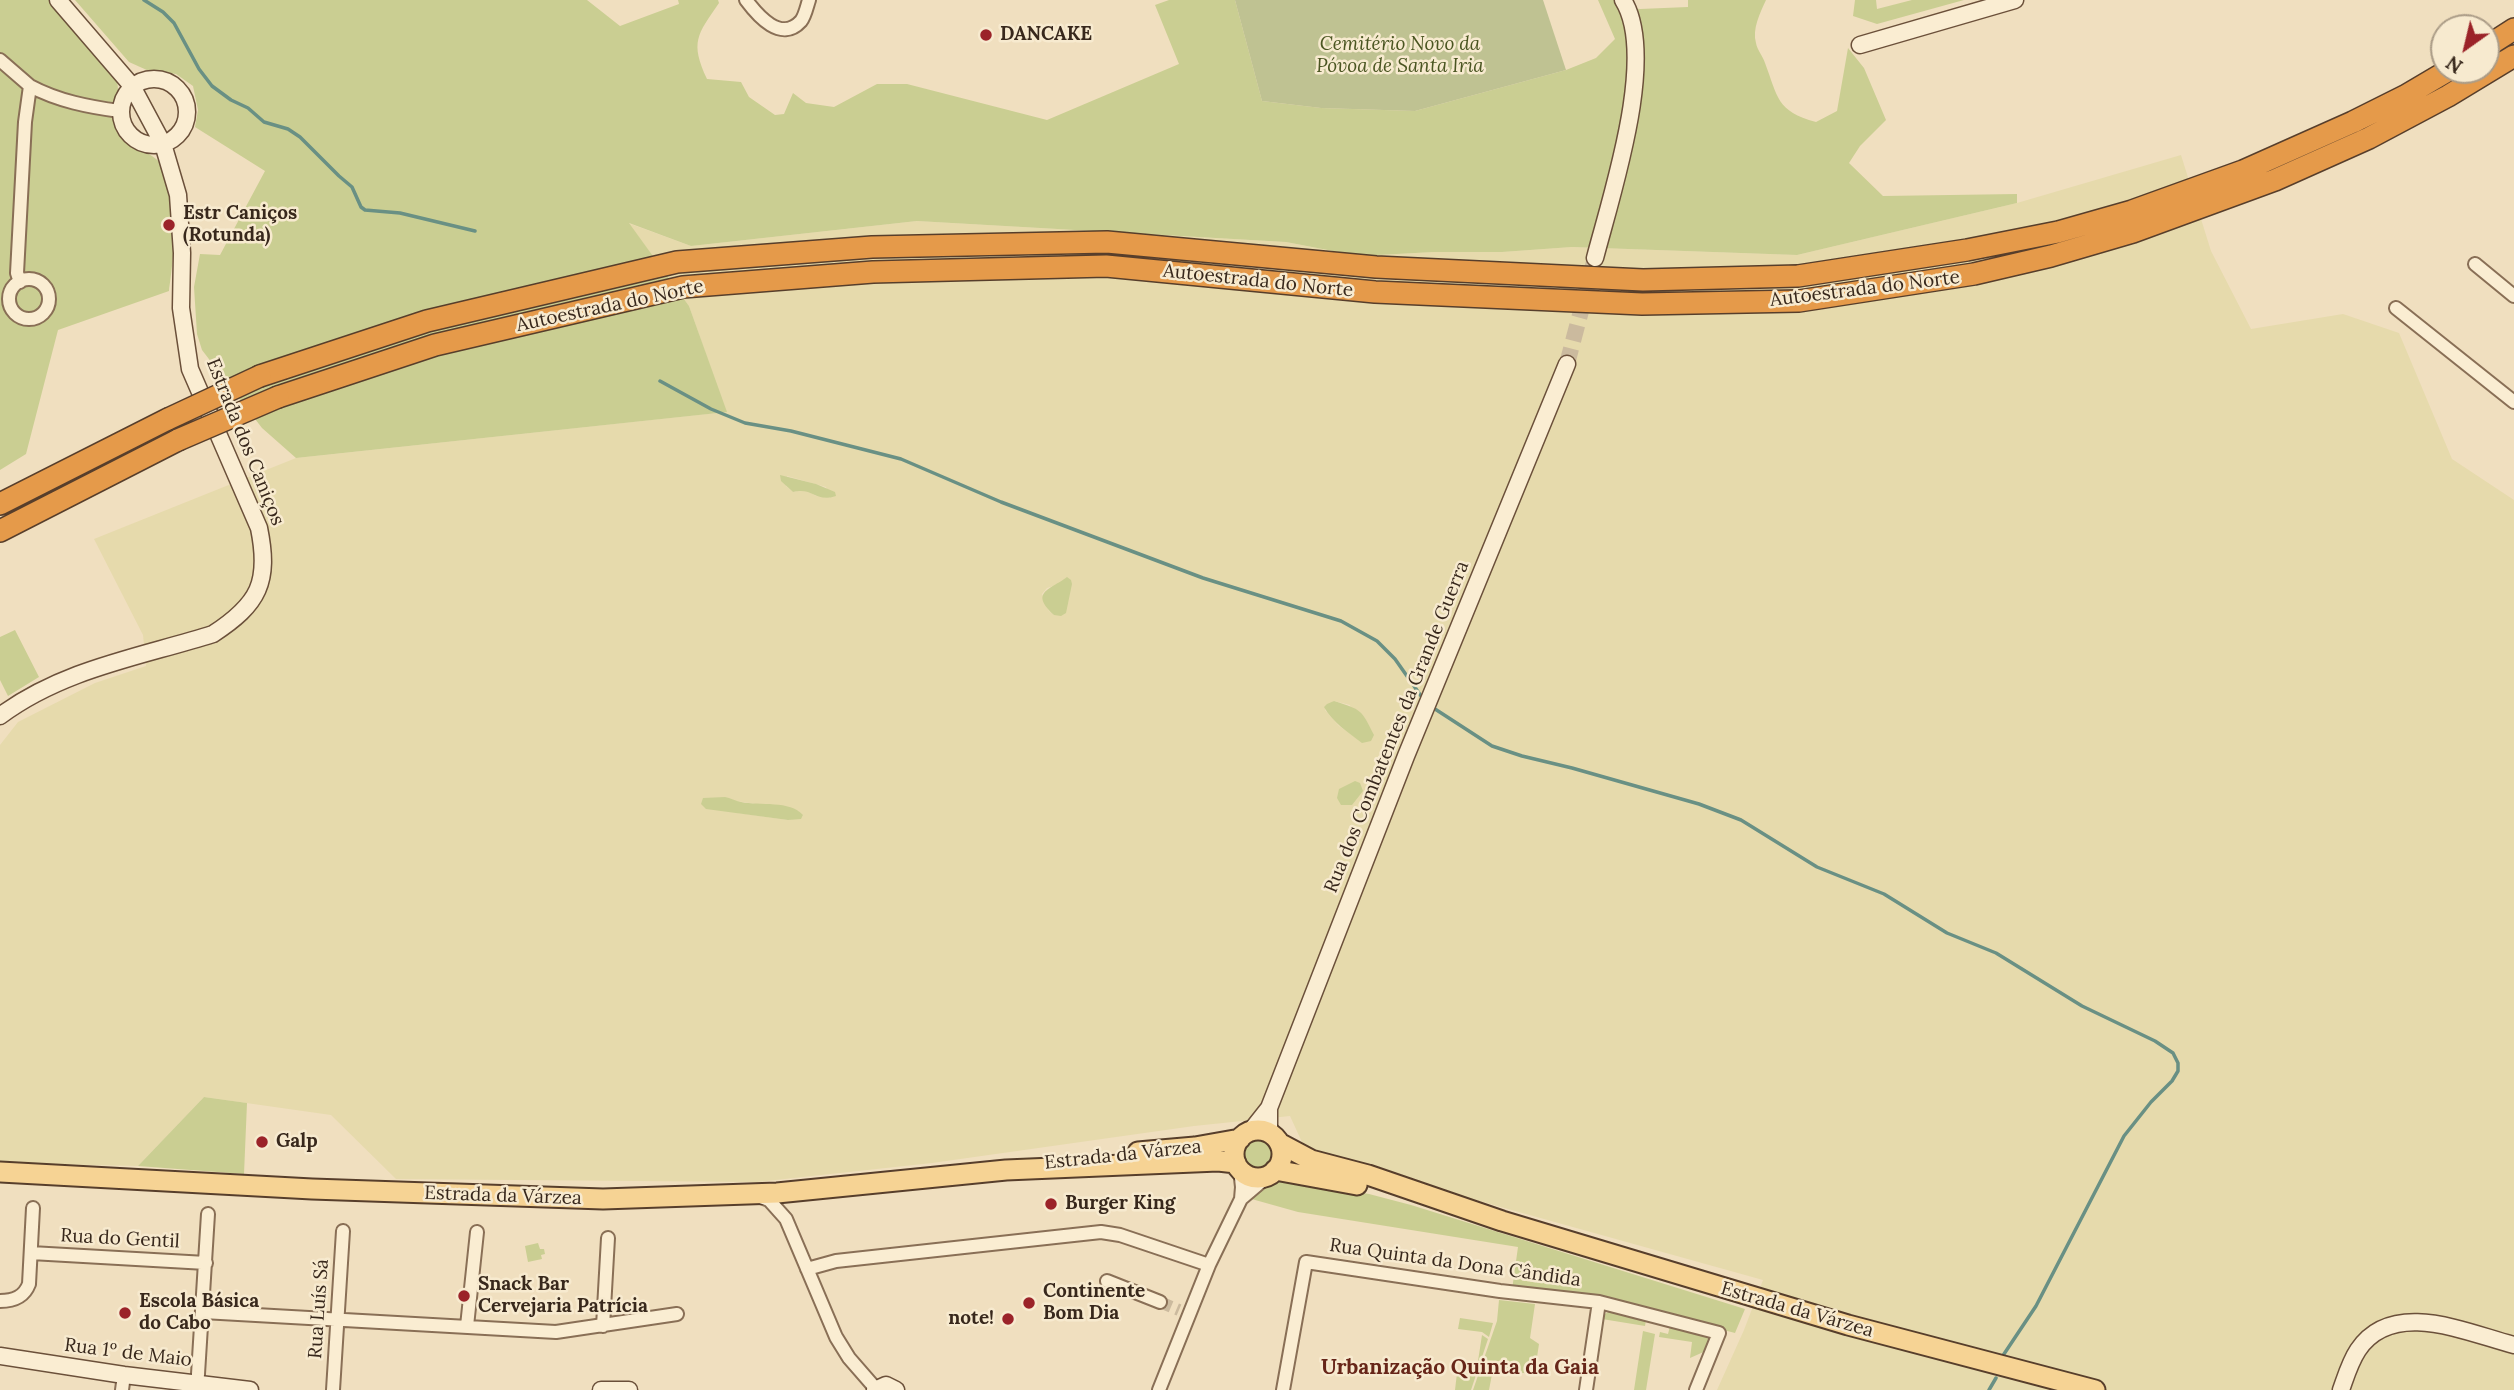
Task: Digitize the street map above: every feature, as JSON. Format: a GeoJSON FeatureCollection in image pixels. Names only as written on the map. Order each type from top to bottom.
{"type":"FeatureCollection","features":[{"type":"Feature","properties":{"kind":"highway","name":"Autoestrada do Norte"},"geometry":{"type":"LineString","coordinates":[[0,531],[178,440],[278,397],[435,345],[683,287],[873,272],[1107,266],[1375,292],[1642,304],[1799,301],[1974,274],[2051,256],[2133,232],[2275,180],[2369,138],[2448,96],[2514,56]]}},
{"type":"Feature","properties":{"kind":"highway","name":"Autoestrada do Norte"},"geometry":{"type":"LineString","coordinates":[[0,504],[260,376],[427,321],[677,262],[872,247],[1107,242],[1390,268],[1643,280],[1798,276],[1993,245],[2058,232],[2132,211],[2243,171],[2363,117],[2430,80]]}},
{"type":"Feature","properties":{"kind":"main road"},"geometry":{"type":"LineString","coordinates":[[1238,1166],[1235,1148],[1259,1136],[1282,1157],[1272,1173]]}},
{"type":"Feature","properties":{"kind":"main road","name":"Estrada da Várzea"},"geometry":{"type":"LineString","coordinates":[[1006,1170],[1069,1158],[1195,1147],[1259,1136],[1311,1160],[1368,1175],[1502,1221],[1847,1325],[2095,1390]]}},
{"type":"Feature","properties":{"kind":"main road","name":"Estrada da Várzea"},"geometry":{"type":"LineString","coordinates":[[0,1172],[451,1195],[603,1199],[751,1195],[1006,1170],[1218,1161],[1238,1166],[1253,1177],[1272,1173],[1353,1184],[1502,1221]]}},
{"type":"Feature","properties":{"kind":"street","name":"Estrada dos Caniços"},"geometry":{"type":"LineString","coordinates":[[0,716],[30,695],[61,680],[213,634],[235,619],[253,601],[263,575],[264,554],[259,528],[190,369],[181,308],[182,253],[178,195],[163,144],[132,86],[58,0]]}},
{"type":"Feature","properties":{"kind":"street"},"geometry":{"type":"LineString","coordinates":[[746,0],[766,23],[776,28],[790,28],[802,20],[809,0]]}},
{"type":"Feature","properties":{"kind":"street"},"geometry":{"type":"LineString","coordinates":[[1595,258],[1623,151],[1635,85],[1635,45],[1630,14],[1623,0]]}},
{"type":"Feature","properties":{"kind":"street"},"geometry":{"type":"LineString","coordinates":[[1860,45],[2015,0]]}},
{"type":"Feature","properties":{"kind":"street"},"geometry":{"type":"LineString","coordinates":[[0,60],[30,86],[49,96],[120,111]]}},
{"type":"Feature","properties":{"kind":"street"},"geometry":{"type":"LineString","coordinates":[[152,79],[163,80],[180,92],[185,102],[186,122],[181,132],[163,144],[142,144],[133,139],[122,121],[120,111],[132,86],[152,79]]}},
{"type":"Feature","properties":{"kind":"street"},"geometry":{"type":"LineString","coordinates":[[20,282],[17,273],[19,232],[25,122],[30,86]]}},
{"type":"Feature","properties":{"kind":"street"},"geometry":{"type":"LineString","coordinates":[[2474,264],[2514,296]]}},
{"type":"Feature","properties":{"kind":"street"},"geometry":{"type":"LineString","coordinates":[[2396,308],[2514,402]]}},
{"type":"Feature","properties":{"kind":"street","name":"Rua dos Combatentes da Grande Guerra"},"geometry":{"type":"LineString","coordinates":[[1259,1136],[1406,756],[1567,364]]}},
{"type":"Feature","properties":{"kind":"street"},"geometry":{"type":"LineString","coordinates":[[1159,1390],[1184,1312],[1241,1199],[1238,1166]]}},
{"type":"Feature","properties":{"kind":"street"},"geometry":{"type":"LineString","coordinates":[[1241,1199],[1272,1173]]}},
{"type":"Feature","properties":{"kind":"street"},"geometry":{"type":"LineString","coordinates":[[786,1219],[787,1205],[800,1191]]}},
{"type":"Feature","properties":{"kind":"street"},"geometry":{"type":"LineString","coordinates":[[751,1195],[769,1200],[786,1219],[836,1337],[849,1357],[875,1389],[886,1385],[896,1390]]}},
{"type":"Feature","properties":{"kind":"street","name":"Rua do Gentil"},"geometry":{"type":"LineString","coordinates":[[0,1301],[16,1299],[28,1288],[33,1208]]}},
{"type":"Feature","properties":{"kind":"street"},"geometry":{"type":"LineString","coordinates":[[198,1387],[208,1214]]}},
{"type":"Feature","properties":{"kind":"street","name":"Rua Luís Sá"},"geometry":{"type":"LineString","coordinates":[[334,1390],[343,1231]]}},
{"type":"Feature","properties":{"kind":"street"},"geometry":{"type":"LineString","coordinates":[[467,1326],[477,1232]]}},
{"type":"Feature","properties":{"kind":"street"},"geometry":{"type":"LineString","coordinates":[[807,1269],[835,1261],[1101,1232],[1120,1235],[1209,1265]]}},
{"type":"Feature","properties":{"kind":"street"},"geometry":{"type":"LineString","coordinates":[[603,1326],[608,1238]]}},
{"type":"Feature","properties":{"kind":"street","name":"Rua do Gentil"},"geometry":{"type":"LineString","coordinates":[[32,1253],[206,1263]]}},
{"type":"Feature","properties":{"kind":"street","name":"Rua Quinta da Dona Cândida"},"geometry":{"type":"LineString","coordinates":[[1283,1390],[1306,1262],[1500,1291],[1599,1301],[1719,1333],[1696,1390]]}},
{"type":"Feature","properties":{"kind":"street"},"geometry":{"type":"LineString","coordinates":[[1107,1281],[1160,1302]]}},
{"type":"Feature","properties":{"kind":"street"},"geometry":{"type":"LineString","coordinates":[[1586,1390],[1599,1301]]}},
{"type":"Feature","properties":{"kind":"street"},"geometry":{"type":"LineString","coordinates":[[203,1312],[556,1332],[677,1314]]}},
{"type":"Feature","properties":{"kind":"street"},"geometry":{"type":"LineString","coordinates":[[2342,1390],[2359,1348],[2392,1324],[2414,1321],[2514,1345]]}},
{"type":"Feature","properties":{"kind":"street","name":"Rua 1º de Maio"},"geometry":{"type":"LineString","coordinates":[[0,1356],[123,1383],[250,1390]]}},
{"type":"Feature","properties":{"kind":"street"},"geometry":{"type":"LineString","coordinates":[[601,1390],[629,1390]]}},
{"type":"Feature","properties":{"kind":"shaded area"},"geometry":{"type":"Polygon","coordinates":[[[2181,155],[2211,251],[2251,329],[2343,314],[2399,333],[2452,459],[2514,500],[2514,1390],[1717,1390],[1763,1280],[1307,1153],[1290,1116],[1194,1126],[932,1163],[757,1182],[396,1179],[331,1115],[204,1097],[138,1166],[0,1163],[0,745],[18,722],[95,683],[146,666],[143,635],[94,539],[296,458],[726,412],[689,306],[628,223],[691,246],[917,221],[1286,242],[1359,256],[1572,247],[1797,255],[2017,203],[2181,155]],[[787,476],[786,486],[793,492],[805,489],[816,496],[830,498],[826,487],[787,476]],[[1057,585],[1047,588],[1042,594],[1049,611],[1054,615],[1057,585]],[[1334,701],[1325,710],[1339,726],[1358,739],[1350,705],[1334,701]],[[736,801],[738,813],[788,820],[803,816],[797,810],[736,801]]]}},
{"type":"Feature","properties":{"kind":"green space"},"geometry":{"type":"Polygon","coordinates":[[[0,0],[49,0],[114,73],[118,86],[119,126],[127,139],[162,164],[168,174],[173,189],[175,225],[169,291],[58,330],[26,454],[0,470],[0,0]]]}},
{"type":"Feature","properties":{"kind":"green space"},"geometry":{"type":"Polygon","coordinates":[[[75,0],[587,0],[620,26],[679,4],[678,0],[718,0],[719,3],[698,39],[699,56],[707,79],[741,82],[749,97],[775,115],[784,114],[793,93],[806,103],[834,107],[877,84],[907,84],[1047,120],[1179,64],[1155,5],[1169,0],[1235,0],[1262,101],[1321,108],[1415,111],[1566,70],[1596,58],[1615,39],[1598,0],[1614,0],[1619,7],[1640,9],[1688,7],[1688,0],[1766,0],[1759,16],[1755,38],[1776,94],[1793,113],[1816,122],[1837,111],[1848,48],[1864,68],[1886,120],[1860,146],[1849,163],[1883,196],[2017,194],[2017,203],[1797,255],[1572,247],[1359,256],[1286,242],[917,221],[691,246],[629,223],[689,306],[727,412],[296,458],[262,428],[202,350],[197,334],[194,287],[200,254],[220,255],[265,171],[195,127],[198,110],[193,86],[176,74],[149,71],[129,62],[75,0]]]}},
{"type":"Feature","properties":{"kind":"green space","name":"Cemitério Novo da Póvoa de Santa Iria"},"geometry":{"type":"Polygon","coordinates":[[[1235,0],[1543,0],[1566,70],[1415,111],[1321,108],[1262,101],[1235,0]]]}},
{"type":"Feature","properties":{"kind":"green space"},"geometry":{"type":"Polygon","coordinates":[[[1855,0],[1876,0],[1877,9],[1912,0],[1964,0],[1877,24],[1853,16],[1855,0]]]}},
{"type":"Feature","properties":{"kind":"green space"},"geometry":{"type":"Polygon","coordinates":[[[780,475],[816,484],[835,492],[836,496],[823,498],[806,492],[793,492],[781,481],[780,475]]]}},
{"type":"Feature","properties":{"kind":"green space"},"geometry":{"type":"Polygon","coordinates":[[[1067,577],[1072,584],[1066,613],[1061,616],[1054,615],[1043,601],[1043,596],[1067,577]]]}},
{"type":"Feature","properties":{"kind":"green space"},"geometry":{"type":"Polygon","coordinates":[[[15,630],[39,677],[8,696],[0,680],[0,637],[15,630]]]}},
{"type":"Feature","properties":{"kind":"green space"},"geometry":{"type":"Polygon","coordinates":[[[1334,701],[1356,709],[1363,715],[1374,735],[1371,741],[1362,743],[1332,718],[1324,707],[1334,701]]]}},
{"type":"Feature","properties":{"kind":"green space"},"geometry":{"type":"Polygon","coordinates":[[[1355,781],[1360,783],[1363,791],[1352,805],[1341,805],[1337,798],[1339,789],[1355,781]]]}},
{"type":"Feature","properties":{"kind":"green space"},"geometry":{"type":"Polygon","coordinates":[[[725,797],[741,802],[783,805],[803,815],[801,819],[788,820],[706,809],[701,804],[703,798],[725,797]]]}},
{"type":"Feature","properties":{"kind":"green space"},"geometry":{"type":"Polygon","coordinates":[[[204,1097],[247,1103],[244,1174],[138,1166],[204,1097]]]}},
{"type":"Feature","properties":{"kind":"green space"},"geometry":{"type":"Polygon","coordinates":[[[1258,1141],[1268,1145],[1272,1155],[1268,1165],[1258,1169],[1248,1165],[1244,1155],[1248,1145],[1258,1141]]]}},
{"type":"Feature","properties":{"kind":"green space"},"geometry":{"type":"Polygon","coordinates":[[[1287,1180],[1369,1194],[1411,1205],[1745,1309],[1735,1333],[1595,1296],[1512,1290],[1518,1247],[1298,1212],[1248,1198],[1265,1185],[1287,1180]]]}},
{"type":"Feature","properties":{"kind":"green space"},"geometry":{"type":"Polygon","coordinates":[[[538,1243],[545,1254],[541,1255],[542,1259],[528,1262],[525,1246],[538,1243]]]}},
{"type":"Feature","properties":{"kind":"green space"},"geometry":{"type":"Polygon","coordinates":[[[1499,1300],[1535,1304],[1530,1338],[1539,1344],[1535,1370],[1531,1374],[1493,1369],[1489,1390],[1473,1390],[1497,1321],[1499,1300]]]}},
{"type":"Feature","properties":{"kind":"green space"},"geometry":{"type":"Polygon","coordinates":[[[1610,1311],[1646,1320],[1645,1326],[1602,1319],[1610,1311]]]}},
{"type":"Feature","properties":{"kind":"green space"},"geometry":{"type":"Polygon","coordinates":[[[1460,1318],[1493,1323],[1489,1337],[1482,1332],[1458,1329],[1460,1318]]]}},
{"type":"Feature","properties":{"kind":"green space"},"geometry":{"type":"Polygon","coordinates":[[[1670,1326],[1709,1337],[1708,1350],[1690,1358],[1692,1342],[1659,1337],[1660,1332],[1668,1334],[1670,1326]]]}},
{"type":"Feature","properties":{"kind":"green space"},"geometry":{"type":"Polygon","coordinates":[[[1643,1331],[1655,1334],[1646,1390],[1634,1390],[1643,1331]]]}},
{"type":"Feature","properties":{"kind":"green space"},"geometry":{"type":"Polygon","coordinates":[[[1482,1335],[1488,1339],[1471,1390],[1455,1390],[1457,1373],[1476,1374],[1482,1335]]]}},
{"type":"Feature","properties":{"kind":"waterway"},"geometry":{"type":"LineString","coordinates":[[144,0],[174,23],[199,69],[212,86],[248,108],[264,122],[288,129],[300,137],[352,187],[365,210],[400,213],[475,231]]}},
{"type":"Feature","properties":{"kind":"waterway"},"geometry":{"type":"LineString","coordinates":[[660,381],[711,409],[745,423],[791,431],[901,459],[1001,502],[1203,578],[1341,621],[1377,641],[1395,659],[1421,696]]}},
{"type":"Feature","properties":{"kind":"waterway"},"geometry":{"type":"LineString","coordinates":[[1435,709],[1492,746],[1699,804],[1741,820],[1817,867],[1884,894],[1947,933],[1996,953],[2082,1006],[2155,1041],[2173,1053],[2178,1063],[2178,1071],[2124,1136],[2036,1306],[2002,1357]]}},
{"type":"Feature","properties":{"kind":"waterway"},"geometry":{"type":"LineString","coordinates":[[1989,1390],[1996,1378]]}},
{"type":"Feature","properties":{"kind":"tunnel"},"geometry":{"type":"LineString","coordinates":[[1567,364],[1595,258]]}},
{"type":"Feature","properties":{"kind":"tunnel"},"geometry":{"type":"LineString","coordinates":[[1160,1302],[1179,1310]]}},
{"type":"Feature","properties":{"kind":"place","name":"DANCAKE"},"geometry":{"type":"Point","coordinates":[986,35]}},
{"type":"Feature","properties":{"kind":"place","name":"Estr Caniços (Rotunda)"},"geometry":{"type":"Point","coordinates":[169,225]}},
{"type":"Feature","properties":{"kind":"place","name":"Galp"},"geometry":{"type":"Point","coordinates":[262,1142]}},
{"type":"Feature","properties":{"kind":"place","name":"Burger King"},"geometry":{"type":"Point","coordinates":[1051,1204]}},
{"type":"Feature","properties":{"kind":"place","name":"Snack Bar Cervejaria Patrícia"},"geometry":{"type":"Point","coordinates":[464,1296]}},
{"type":"Feature","properties":{"kind":"place","name":"Continente Bom Dia"},"geometry":{"type":"Point","coordinates":[1029,1303]}},
{"type":"Feature","properties":{"kind":"place","name":"Escola Básica do Cabo"},"geometry":{"type":"Point","coordinates":[125,1313]}},
{"type":"Feature","properties":{"kind":"place","name":"note!"},"geometry":{"type":"Point","coordinates":[1008,1319]}},
{"type":"Feature","properties":{"kind":"district","name":"Urbanização Quinta da Gaia"},"geometry":{"type":"Point","coordinates":[1460,1368]}}]}
